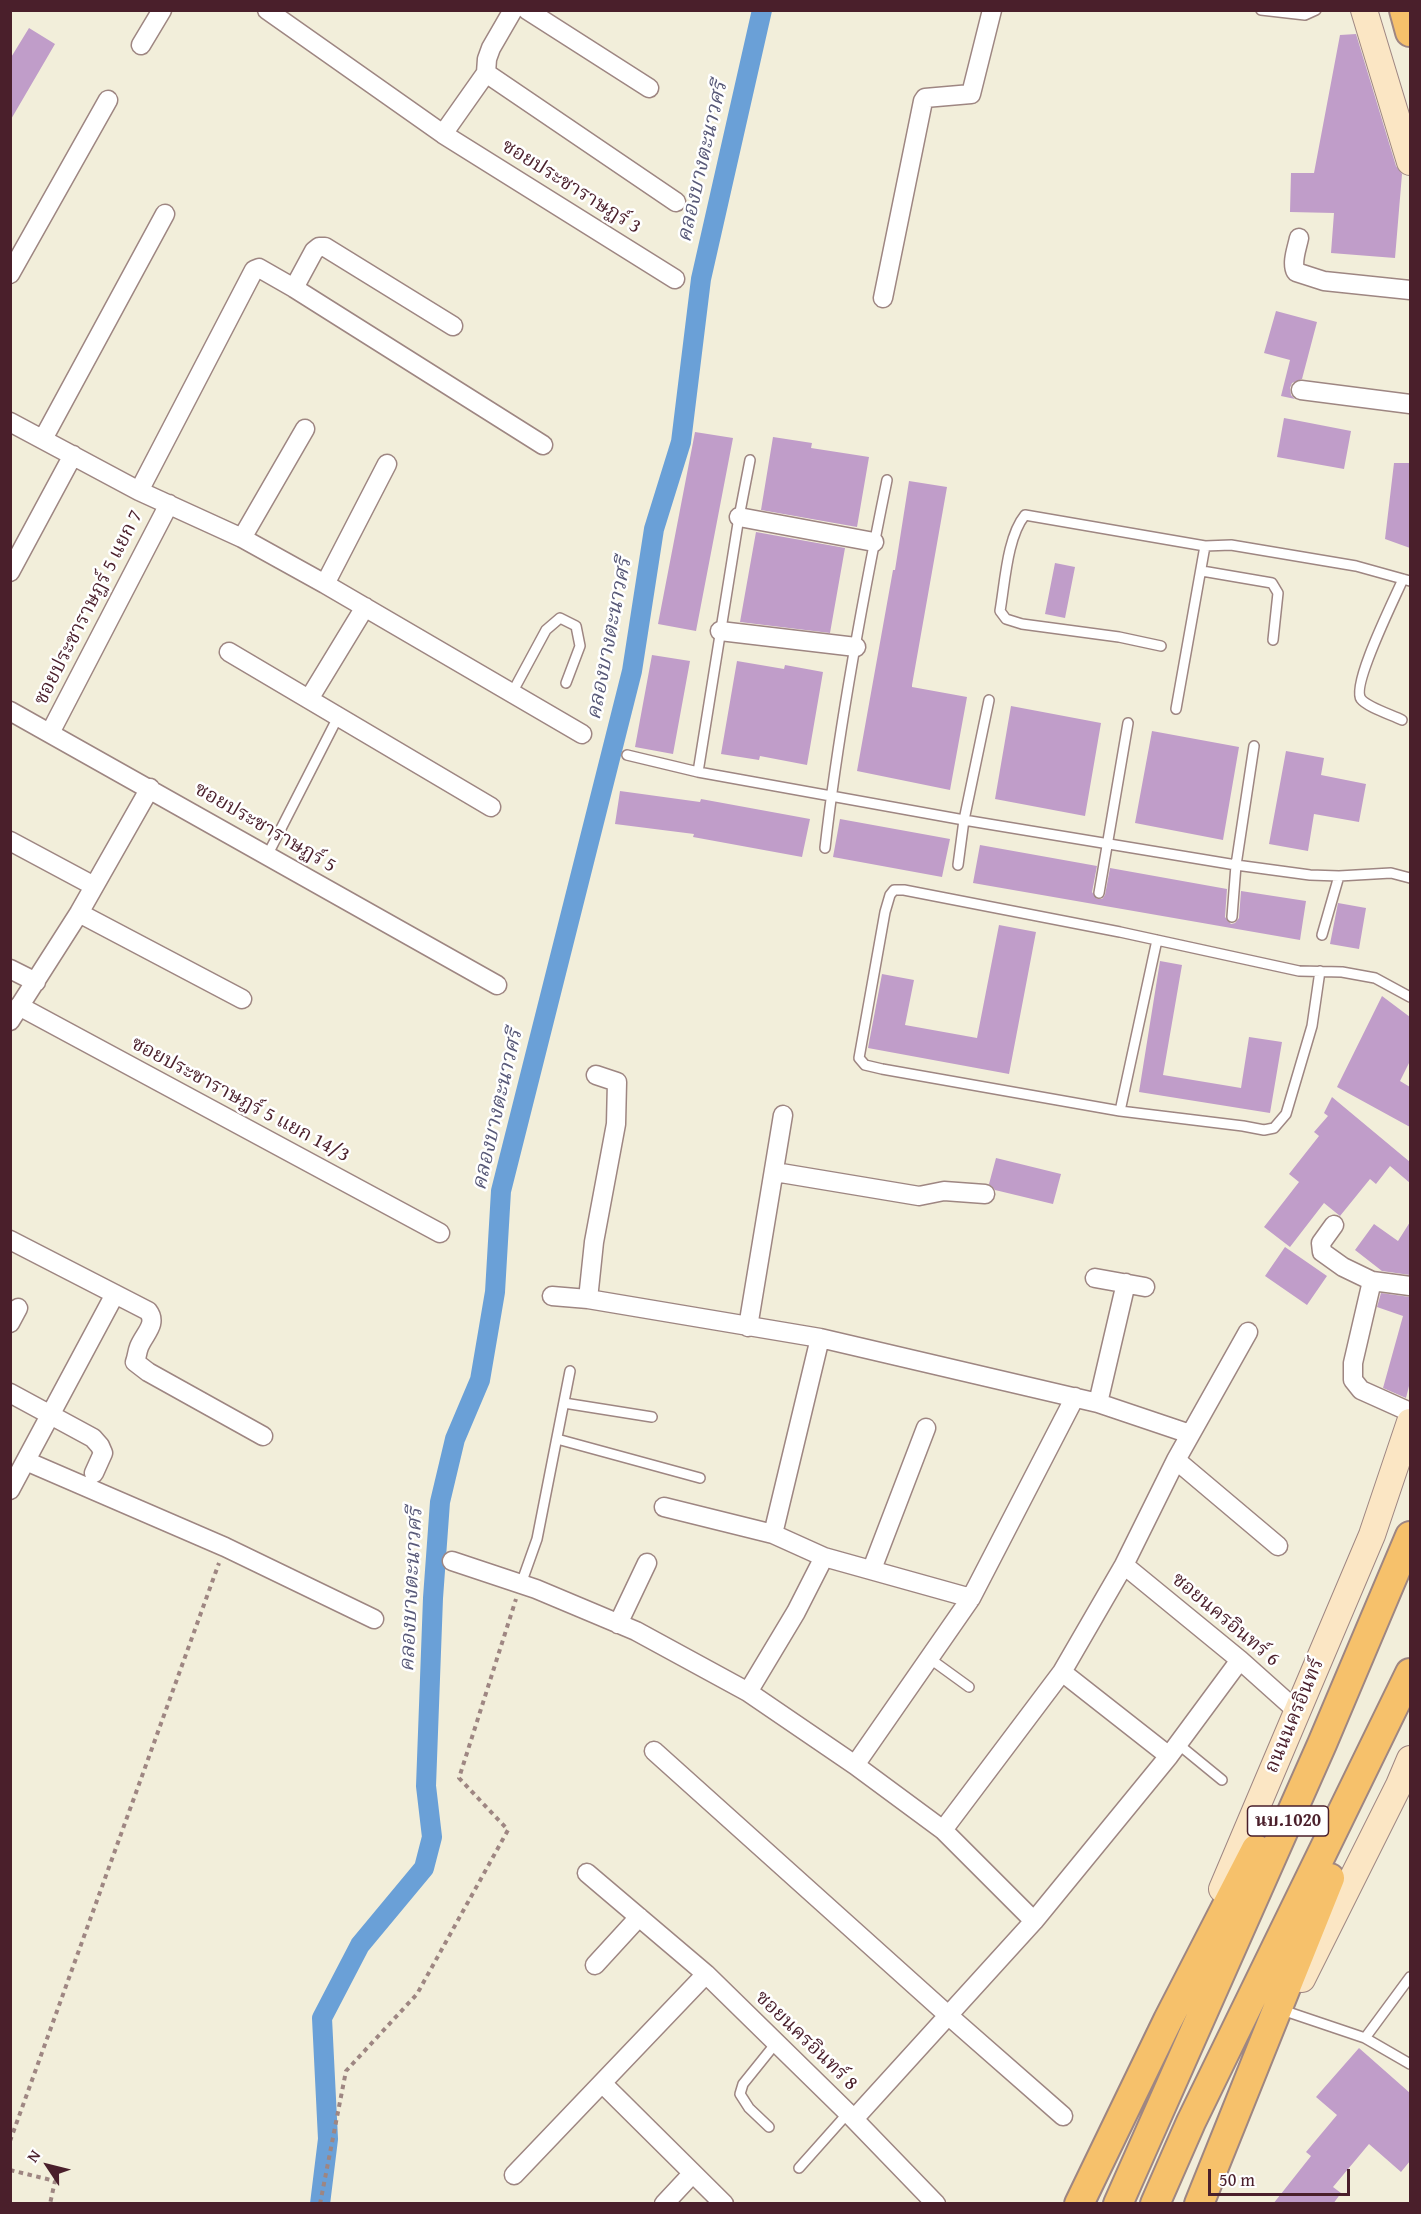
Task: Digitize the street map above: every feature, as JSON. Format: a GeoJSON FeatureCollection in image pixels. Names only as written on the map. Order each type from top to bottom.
{"type":"FeatureCollection","features":[{"type":"Feature","properties":{"kind":"main road"},"geometry":{"type":"LineString","coordinates":[[1364,10],[1410,162]]}},
{"type":"Feature","properties":{"kind":"main road"},"geometry":{"type":"LineString","coordinates":[[1404,10],[1410,32]]}},
{"type":"Feature","properties":{"kind":"main road","name":"ถนนนครอินทร์"},"geometry":{"type":"LineString","coordinates":[[1079,2204],[1168,2020],[1372,1535],[1410,1422]]}},
{"type":"Feature","properties":{"kind":"main road","name":"ถนนนครอินทร์"},"geometry":{"type":"LineString","coordinates":[[1118,2204],[1322,1744],[1410,1536]]}},
{"type":"Feature","properties":{"kind":"main road","name":"นบ.1020"},"geometry":{"type":"LineString","coordinates":[[1155,2204],[1191,2122],[1410,1673]]}},
{"type":"Feature","properties":{"kind":"main road"},"geometry":{"type":"LineString","coordinates":[[1168,2020],[1303,1759],[1322,1744]]}},
{"type":"Feature","properties":{"kind":"main road"},"geometry":{"type":"LineString","coordinates":[[1223,2144],[1235,2131],[1285,2011],[1400,1785],[1410,1759]]}},
{"type":"Feature","properties":{"kind":"main road"},"geometry":{"type":"LineString","coordinates":[[1199,2204],[1351,1824],[1361,1793],[1360,1776]]}},
{"type":"Feature","properties":{"kind":"street"},"geometry":{"type":"LineString","coordinates":[[141,45],[162,10]]}},
{"type":"Feature","properties":{"kind":"street","name":"ซอยประชาราษฏร์ 3"},"geometry":{"type":"LineString","coordinates":[[267,10],[443,134],[675,279]]}},
{"type":"Feature","properties":{"kind":"street"},"geometry":{"type":"LineString","coordinates":[[443,134],[486,73],[491,48],[513,10]]}},
{"type":"Feature","properties":{"kind":"street"},"geometry":{"type":"LineString","coordinates":[[527,10],[649,88]]}},
{"type":"Feature","properties":{"kind":"street"},"geometry":{"type":"LineString","coordinates":[[883,298],[923,101],[925,98],[972,94],[992,10]]}},
{"type":"Feature","properties":{"kind":"street"},"geometry":{"type":"LineString","coordinates":[[486,73],[676,202]]}},
{"type":"Feature","properties":{"kind":"street"},"geometry":{"type":"LineString","coordinates":[[10,274],[108,100]]}},
{"type":"Feature","properties":{"kind":"street"},"geometry":{"type":"LineString","coordinates":[[43,439],[165,214]]}},
{"type":"Feature","properties":{"kind":"street"},"geometry":{"type":"LineString","coordinates":[[1299,238],[1294,263],[1296,273],[1324,281],[1410,290]]}},
{"type":"Feature","properties":{"kind":"street"},"geometry":{"type":"LineString","coordinates":[[294,288],[314,251],[320,247],[326,247],[453,326]]}},
{"type":"Feature","properties":{"kind":"street"},"geometry":{"type":"LineString","coordinates":[[139,491],[254,270],[259,268],[543,445]]}},
{"type":"Feature","properties":{"kind":"street"},"geometry":{"type":"LineString","coordinates":[[1301,390],[1410,404]]}},
{"type":"Feature","properties":{"kind":"street"},"geometry":{"type":"LineString","coordinates":[[10,422],[139,491],[242,538],[582,734]]}},
{"type":"Feature","properties":{"kind":"street"},"geometry":{"type":"LineString","coordinates":[[242,538],[305,429]]}},
{"type":"Feature","properties":{"kind":"street"},"geometry":{"type":"LineString","coordinates":[[10,572],[73,455]]}},
{"type":"Feature","properties":{"kind":"street"},"geometry":{"type":"LineString","coordinates":[[325,584],[387,464]]}},
{"type":"Feature","properties":{"kind":"street","name":"ซอยประชาราษฎร์ 5 แยก 7"},"geometry":{"type":"LineString","coordinates":[[50,733],[169,504]]}},
{"type":"Feature","properties":{"kind":"street"},"geometry":{"type":"LineString","coordinates":[[739,517],[874,542]]}},
{"type":"Feature","properties":{"kind":"street"},"geometry":{"type":"LineString","coordinates":[[309,699],[365,607]]}},
{"type":"Feature","properties":{"kind":"street"},"geometry":{"type":"LineString","coordinates":[[720,631],[855,647]]}},
{"type":"Feature","properties":{"kind":"street"},"geometry":{"type":"LineString","coordinates":[[229,652],[491,807]]}},
{"type":"Feature","properties":{"kind":"street","name":"ซอยประชาราษฏร์ 5"},"geometry":{"type":"LineString","coordinates":[[10,711],[497,985]]}},
{"type":"Feature","properties":{"kind":"street"},"geometry":{"type":"LineString","coordinates":[[15,1014],[79,913],[150,788]]}},
{"type":"Feature","properties":{"kind":"street"},"geometry":{"type":"LineString","coordinates":[[10,841],[94,886]]}},
{"type":"Feature","properties":{"kind":"street"},"geometry":{"type":"LineString","coordinates":[[79,913],[242,999]]}},
{"type":"Feature","properties":{"kind":"street"},"geometry":{"type":"LineString","coordinates":[[10,969],[36,982]]}},
{"type":"Feature","properties":{"kind":"street","name":"ซอยประชาราษฎร์ 5 แยก 14/3"},"geometry":{"type":"LineString","coordinates":[[15,1014],[440,1233]]}},
{"type":"Feature","properties":{"kind":"street"},"geometry":{"type":"LineString","coordinates":[[588,1299],[594,1242],[616,1124],[617,1082],[596,1075]]}},
{"type":"Feature","properties":{"kind":"street"},"geometry":{"type":"LineString","coordinates":[[748,1327],[783,1115]]}},
{"type":"Feature","properties":{"kind":"street"},"geometry":{"type":"LineString","coordinates":[[775,1172],[919,1196],[944,1191],[985,1194]]}},
{"type":"Feature","properties":{"kind":"street"},"geometry":{"type":"LineString","coordinates":[[1334,1225],[1321,1243],[1322,1252],[1343,1268],[1372,1281],[1410,1286]]}},
{"type":"Feature","properties":{"kind":"street"},"geometry":{"type":"LineString","coordinates":[[10,1240],[148,1311],[152,1316],[152,1323],[140,1346],[135,1362],[148,1372],[262,1436]]}},
{"type":"Feature","properties":{"kind":"street"},"geometry":{"type":"LineString","coordinates":[[1095,1278],[1145,1287]]}},
{"type":"Feature","properties":{"kind":"street"},"geometry":{"type":"LineString","coordinates":[[1372,1281],[1353,1363],[1353,1380],[1361,1390],[1410,1412]]}},
{"type":"Feature","properties":{"kind":"street"},"geometry":{"type":"LineString","coordinates":[[1098,1403],[1126,1283]]}},
{"type":"Feature","properties":{"kind":"street"},"geometry":{"type":"LineString","coordinates":[[10,1490],[115,1294]]}},
{"type":"Feature","properties":{"kind":"street"},"geometry":{"type":"LineString","coordinates":[[552,1296],[588,1299],[820,1338],[1075,1397],[1190,1434]]}},
{"type":"Feature","properties":{"kind":"street"},"geometry":{"type":"LineString","coordinates":[[943,1830],[1062,1672],[1124,1565],[1176,1460],[1248,1332]]}},
{"type":"Feature","properties":{"kind":"street"},"geometry":{"type":"LineString","coordinates":[[774,1534],[820,1338]]}},
{"type":"Feature","properties":{"kind":"street"},"geometry":{"type":"LineString","coordinates":[[10,1393],[93,1438],[103,1453],[94,1473]]}},
{"type":"Feature","properties":{"kind":"street"},"geometry":{"type":"LineString","coordinates":[[855,1765],[971,1598],[1075,1397]]}},
{"type":"Feature","properties":{"kind":"street"},"geometry":{"type":"LineString","coordinates":[[872,1569],[926,1428]]}},
{"type":"Feature","properties":{"kind":"street"},"geometry":{"type":"LineString","coordinates":[[1176,1460],[1278,1546]]}},
{"type":"Feature","properties":{"kind":"street"},"geometry":{"type":"LineString","coordinates":[[26,1461],[225,1547],[374,1619]]}},
{"type":"Feature","properties":{"kind":"street"},"geometry":{"type":"LineString","coordinates":[[664,1508],[774,1534],[824,1557],[971,1598]]}},
{"type":"Feature","properties":{"kind":"street"},"geometry":{"type":"LineString","coordinates":[[748,1692],[796,1612],[824,1557]]}},
{"type":"Feature","properties":{"kind":"street"},"geometry":{"type":"LineString","coordinates":[[452,1561],[521,1584],[636,1631],[748,1692],[855,1765],[943,1830],[1034,1921]]}},
{"type":"Feature","properties":{"kind":"street"},"geometry":{"type":"LineString","coordinates":[[618,1624],[646,1563]]}},
{"type":"Feature","properties":{"kind":"street","name":"ซอยนครอินทร์ 6"},"geometry":{"type":"LineString","coordinates":[[1124,1565],[1240,1660],[1297,1711]]}},
{"type":"Feature","properties":{"kind":"street"},"geometry":{"type":"LineString","coordinates":[[851,2116],[949,2016],[1034,1921],[1174,1750],[1240,1660]]}},
{"type":"Feature","properties":{"kind":"street"},"geometry":{"type":"LineString","coordinates":[[1062,1672],[1174,1750]]}},
{"type":"Feature","properties":{"kind":"street"},"geometry":{"type":"LineString","coordinates":[[654,1751],[1063,2116]]}},
{"type":"Feature","properties":{"kind":"street","name":"ซอยนครอินทร์ 8"},"geometry":{"type":"LineString","coordinates":[[587,1873],[706,1974],[851,2116],[936,2204]]}},
{"type":"Feature","properties":{"kind":"street"},"geometry":{"type":"LineString","coordinates":[[595,1965],[639,1917]]}},
{"type":"Feature","properties":{"kind":"street"},"geometry":{"type":"LineString","coordinates":[[514,2175],[706,1974]]}},
{"type":"Feature","properties":{"kind":"street"},"geometry":{"type":"LineString","coordinates":[[602,2083],[724,2204]]}},
{"type":"Feature","properties":{"kind":"street"},"geometry":{"type":"LineString","coordinates":[[664,2204],[692,2174]]}},
{"type":"Feature","properties":{"kind":"lane"},"geometry":{"type":"LineString","coordinates":[[1261,10],[1305,15],[1316,10]]}},
{"type":"Feature","properties":{"kind":"lane"},"geometry":{"type":"LineString","coordinates":[[698,772],[750,460]]}},
{"type":"Feature","properties":{"kind":"lane"},"geometry":{"type":"LineString","coordinates":[[825,848],[831,795],[855,647],[887,480]]}},
{"type":"Feature","properties":{"kind":"lane"},"geometry":{"type":"LineString","coordinates":[[1161,646],[1022,624],[1006,619],[1000,611],[1017,524],[1025,515],[1205,546],[1231,545],[1356,566],[1407,580],[1362,673],[1358,690],[1359,697],[1364,703],[1402,720]]}},
{"type":"Feature","properties":{"kind":"lane"},"geometry":{"type":"LineString","coordinates":[[1176,709],[1205,546]]}},
{"type":"Feature","properties":{"kind":"lane"},"geometry":{"type":"LineString","coordinates":[[1202,571],[1272,583],[1278,593],[1273,640]]}},
{"type":"Feature","properties":{"kind":"lane"},"geometry":{"type":"LineString","coordinates":[[512,693],[546,630],[560,618],[576,626],[580,646],[566,683]]}},
{"type":"Feature","properties":{"kind":"lane"},"geometry":{"type":"LineString","coordinates":[[958,865],[964,820],[989,700]]}},
{"type":"Feature","properties":{"kind":"lane"},"geometry":{"type":"LineString","coordinates":[[267,856],[338,717]]}},
{"type":"Feature","properties":{"kind":"lane"},"geometry":{"type":"LineString","coordinates":[[1100,893],[1106,844],[1128,723]]}},
{"type":"Feature","properties":{"kind":"lane"},"geometry":{"type":"LineString","coordinates":[[1232,917],[1236,865],[1254,746]]}},
{"type":"Feature","properties":{"kind":"lane"},"geometry":{"type":"LineString","coordinates":[[627,755],[698,772],[964,820],[1236,865],[1310,875],[1391,873],[1410,878]]}},
{"type":"Feature","properties":{"kind":"lane"},"geometry":{"type":"LineString","coordinates":[[1322,935],[1338,876]]}},
{"type":"Feature","properties":{"kind":"lane"},"geometry":{"type":"LineString","coordinates":[[1320,971],[1312,1026],[1286,1114],[1274,1128],[1264,1130],[1120,1112],[865,1065],[859,1058],[885,912],[890,895],[894,890],[904,890],[1157,940],[1299,971],[1320,971],[1342,972],[1376,978],[1410,997]]}},
{"type":"Feature","properties":{"kind":"lane"},"geometry":{"type":"LineString","coordinates":[[1120,1112],[1157,940]]}},
{"type":"Feature","properties":{"kind":"lane"},"geometry":{"type":"LineString","coordinates":[[521,1584],[537,1539],[570,1371]]}},
{"type":"Feature","properties":{"kind":"lane"},"geometry":{"type":"LineString","coordinates":[[564,1403],[652,1417]]}},
{"type":"Feature","properties":{"kind":"lane"},"geometry":{"type":"LineString","coordinates":[[557,1439],[700,1478]]}},
{"type":"Feature","properties":{"kind":"lane"},"geometry":{"type":"LineString","coordinates":[[929,1658],[969,1687]]}},
{"type":"Feature","properties":{"kind":"lane"},"geometry":{"type":"LineString","coordinates":[[1174,1750],[1222,1780]]}},
{"type":"Feature","properties":{"kind":"lane"},"geometry":{"type":"LineString","coordinates":[[1365,2038],[1410,1977]]}},
{"type":"Feature","properties":{"kind":"lane"},"geometry":{"type":"LineString","coordinates":[[1285,2011],[1365,2038],[1410,2064]]}},
{"type":"Feature","properties":{"kind":"lane"},"geometry":{"type":"LineString","coordinates":[[769,2127],[749,2108],[740,2094],[743,2084],[776,2043]]}},
{"type":"Feature","properties":{"kind":"lane"},"geometry":{"type":"LineString","coordinates":[[799,2168],[851,2116]]}},
{"type":"Feature","properties":{"kind":"path"},"geometry":{"type":"LineString","coordinates":[[10,2141],[225,1547]]}},
{"type":"Feature","properties":{"kind":"path"},"geometry":{"type":"LineString","coordinates":[[320,2204],[346,2071],[417,1994],[508,1830],[459,1778],[521,1584]]}},
{"type":"Feature","properties":{"kind":"path"},"geometry":{"type":"LineString","coordinates":[[10,2170],[55,2181],[50,2204]]}},
{"type":"Feature","properties":{"kind":"building"},"geometry":{"type":"Polygon","coordinates":[[[29,28],[55,44],[10,121],[10,59],[29,28]]]}},
{"type":"Feature","properties":{"kind":"building"},"geometry":{"type":"Polygon","coordinates":[[[1356,34],[1396,166],[1402,174],[1395,258],[1331,253],[1334,213],[1290,212],[1291,173],[1314,173],[1340,35],[1356,34]]]}},
{"type":"Feature","properties":{"kind":"building"},"geometry":{"type":"Polygon","coordinates":[[[1276,311],[1317,322],[1302,379],[1292,383],[1290,388],[1291,395],[1295,399],[1281,396],[1290,360],[1264,353],[1276,311]]]}},
{"type":"Feature","properties":{"kind":"building"},"geometry":{"type":"Polygon","coordinates":[[[1284,418],[1351,431],[1344,469],[1277,457],[1284,418]]]}},
{"type":"Feature","properties":{"kind":"building"},"geometry":{"type":"Polygon","coordinates":[[[695,432],[733,438],[696,631],[658,624],[695,432]]]}},
{"type":"Feature","properties":{"kind":"building"},"geometry":{"type":"Polygon","coordinates":[[[773,437],[812,443],[811,448],[869,457],[857,527],[761,510],[773,437]]]}},
{"type":"Feature","properties":{"kind":"building"},"geometry":{"type":"Polygon","coordinates":[[[1394,463],[1410,463],[1410,548],[1385,539],[1394,463]]]}},
{"type":"Feature","properties":{"kind":"building"},"geometry":{"type":"Polygon","coordinates":[[[909,481],[947,487],[912,687],[967,697],[950,790],[857,771],[893,570],[895,570],[909,481]]]}},
{"type":"Feature","properties":{"kind":"building"},"geometry":{"type":"Polygon","coordinates":[[[756,532],[845,548],[830,633],[740,622],[756,532]]]}},
{"type":"Feature","properties":{"kind":"building"},"geometry":{"type":"Polygon","coordinates":[[[1055,563],[1075,567],[1065,618],[1045,614],[1055,563]]]}},
{"type":"Feature","properties":{"kind":"building"},"geometry":{"type":"Polygon","coordinates":[[[652,655],[690,661],[673,754],[635,747],[652,655]]]}},
{"type":"Feature","properties":{"kind":"building"},"geometry":{"type":"Polygon","coordinates":[[[737,661],[784,669],[785,665],[823,672],[807,765],[760,756],[759,760],[721,754],[737,661]]]}},
{"type":"Feature","properties":{"kind":"building"},"geometry":{"type":"Polygon","coordinates":[[[1011,706],[1101,723],[1085,816],[995,799],[1011,706]]]}},
{"type":"Feature","properties":{"kind":"building"},"geometry":{"type":"Polygon","coordinates":[[[1152,731],[1239,747],[1223,840],[1135,823],[1152,731]]]}},
{"type":"Feature","properties":{"kind":"building"},"geometry":{"type":"Polygon","coordinates":[[[1286,751],[1324,758],[1321,775],[1366,784],[1359,822],[1314,814],[1308,851],[1269,844],[1286,751]]]}},
{"type":"Feature","properties":{"kind":"building"},"geometry":{"type":"Polygon","coordinates":[[[620,791],[700,802],[701,799],[810,819],[802,857],[693,837],[694,834],[615,824],[620,791]]]}},
{"type":"Feature","properties":{"kind":"building"},"geometry":{"type":"Polygon","coordinates":[[[840,819],[950,839],[942,877],[833,857],[840,819]]]}},
{"type":"Feature","properties":{"kind":"building"},"geometry":{"type":"Polygon","coordinates":[[[980,845],[1097,866],[1092,892],[1097,899],[1102,899],[1105,895],[1110,868],[1227,889],[1225,917],[1231,924],[1239,918],[1241,891],[1306,901],[1300,940],[973,883],[980,845]]]}},
{"type":"Feature","properties":{"kind":"building"},"geometry":{"type":"Polygon","coordinates":[[[1338,903],[1366,908],[1359,949],[1330,944],[1338,903]]]}},
{"type":"Feature","properties":{"kind":"building"},"geometry":{"type":"Polygon","coordinates":[[[999,925],[1036,932],[1009,1074],[868,1048],[882,974],[914,980],[905,1025],[977,1038],[999,925]]]}},
{"type":"Feature","properties":{"kind":"building"},"geometry":{"type":"Polygon","coordinates":[[[1160,961],[1182,965],[1163,1075],[1241,1088],[1249,1037],[1282,1042],[1270,1113],[1139,1092],[1160,961]]]}},
{"type":"Feature","properties":{"kind":"building"},"geometry":{"type":"Polygon","coordinates":[[[1382,996],[1410,1017],[1410,1061],[1400,1081],[1410,1087],[1410,1127],[1337,1087],[1382,996]]]}},
{"type":"Feature","properties":{"kind":"building"},"geometry":{"type":"Polygon","coordinates":[[[1332,1097],[1410,1162],[1410,1183],[1390,1166],[1376,1184],[1370,1179],[1340,1216],[1324,1203],[1290,1247],[1264,1227],[1299,1182],[1289,1174],[1319,1136],[1314,1132],[1328,1116],[1324,1113],[1332,1097]]]}},
{"type":"Feature","properties":{"kind":"building"},"geometry":{"type":"Polygon","coordinates":[[[996,1158],[1061,1174],[1053,1204],[995,1190],[989,1184],[996,1158]]]}},
{"type":"Feature","properties":{"kind":"building"},"geometry":{"type":"Polygon","coordinates":[[[1410,1222],[1410,1275],[1382,1271],[1355,1250],[1374,1224],[1398,1241],[1410,1222]]]}},
{"type":"Feature","properties":{"kind":"building"},"geometry":{"type":"Polygon","coordinates":[[[1285,1247],[1327,1276],[1307,1305],[1265,1276],[1285,1247]]]}},
{"type":"Feature","properties":{"kind":"building"},"geometry":{"type":"Polygon","coordinates":[[[1381,1293],[1410,1297],[1410,1382],[1406,1398],[1383,1388],[1403,1316],[1377,1307],[1381,1293]]]}},
{"type":"Feature","properties":{"kind":"building"},"geometry":{"type":"Polygon","coordinates":[[[1359,2048],[1410,2093],[1410,2161],[1401,2172],[1369,2144],[1333,2187],[1341,2193],[1333,2204],[1273,2204],[1311,2156],[1306,2152],[1337,2115],[1316,2097],[1359,2048]]]}},
{"type":"Feature","properties":{"kind":"waterway","name":"คลองบางตะนาวศรี"},"geometry":{"type":"LineString","coordinates":[[320,2204],[328,2139],[322,2018],[360,1945],[424,1868],[432,1837],[426,1786],[433,1598],[440,1502],[455,1439],[480,1380],[495,1292],[501,1191],[632,671],[654,529],[681,442],[701,279],[762,10]]}}]}
